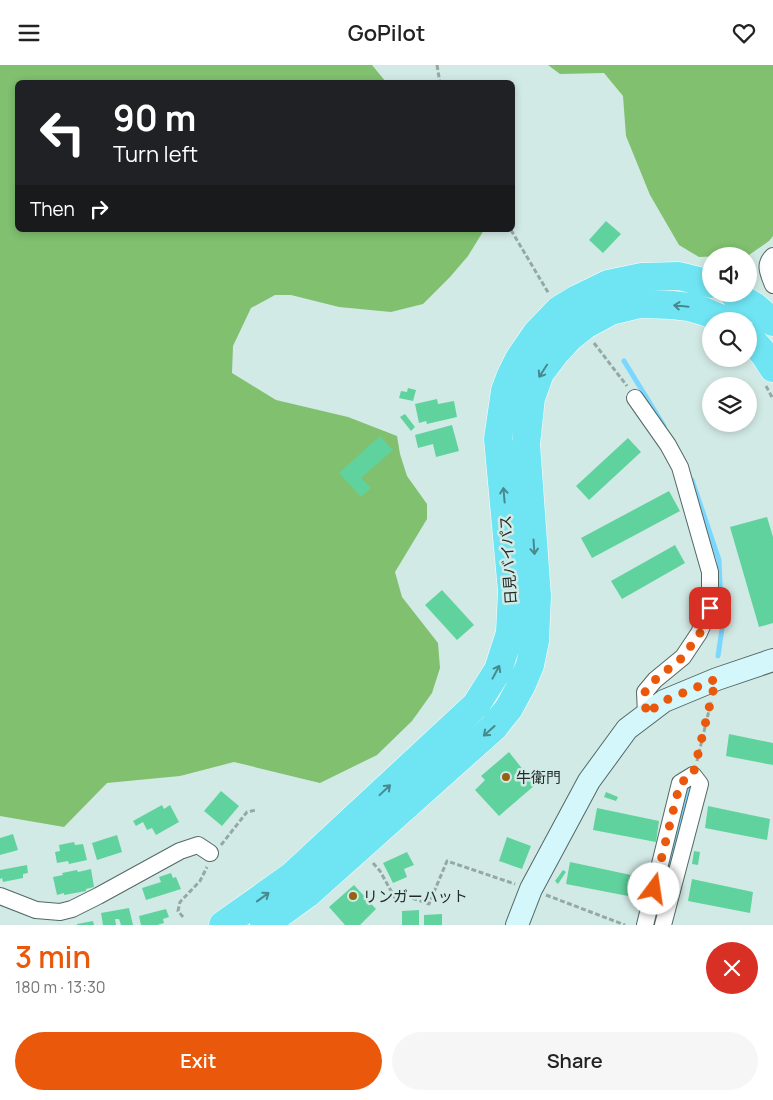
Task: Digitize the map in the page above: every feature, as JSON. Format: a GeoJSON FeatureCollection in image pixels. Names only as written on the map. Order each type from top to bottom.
{"type":"FeatureCollection","features":[{"type":"Feature","properties":{"kind":"highway","name":"日見バイパス"},"geometry":{"type":"LineString","coordinates":[[223,925],[292,876],[313,857],[476,705],[498,670],[510,633],[512,591],[498,439],[505,391],[519,359],[536,334],[559,310],[608,284],[642,277],[679,276],[702,282]]}},
{"type":"Feature","properties":{"kind":"highway"},"geometry":{"type":"LineString","coordinates":[[747,302],[773,322]]}},
{"type":"Feature","properties":{"kind":"highway","name":"日見バイパス"},"geometry":{"type":"LineString","coordinates":[[264,925],[307,894],[494,727],[509,708],[522,684],[530,665],[535,641],[537,596],[526,444],[531,398],[540,373],[570,337],[585,325],[611,311],[640,304],[672,305],[706,312]]}},
{"type":"Feature","properties":{"kind":"highway"},"geometry":{"type":"LineString","coordinates":[[757,346],[773,368]]}},
{"type":"Feature","properties":{"kind":"street"},"geometry":{"type":"LineString","coordinates":[[773,256],[769,260],[767,269],[773,285]]}},
{"type":"Feature","properties":{"kind":"street"},"geometry":{"type":"LineString","coordinates":[[635,398],[668,445],[680,467],[710,572],[710,608],[700,633],[683,657],[655,680],[645,692],[646,714]]}},
{"type":"Feature","properties":{"kind":"street"},"geometry":{"type":"LineString","coordinates":[[517,925],[531,889],[589,781],[627,729],[664,701],[716,679],[773,660]]}},
{"type":"Feature","properties":{"kind":"street"},"geometry":{"type":"LineString","coordinates":[[645,925],[680,783],[693,775],[700,784],[663,925]]}},
{"type":"Feature","properties":{"kind":"street"},"geometry":{"type":"LineString","coordinates":[[0,896],[36,910],[60,912],[72,909],[98,896],[180,851],[198,845],[210,853]]}},
{"type":"Feature","properties":{"kind":"path"},"geometry":{"type":"LineString","coordinates":[[437,65],[440,80]]}},
{"type":"Feature","properties":{"kind":"path"},"geometry":{"type":"LineString","coordinates":[[512,232],[559,310]]}},
{"type":"Feature","properties":{"kind":"path"},"geometry":{"type":"LineString","coordinates":[[593,341],[635,398]]}},
{"type":"Feature","properties":{"kind":"path"},"geometry":{"type":"LineString","coordinates":[[693,775],[716,679]]}},
{"type":"Feature","properties":{"kind":"path"},"geometry":{"type":"LineString","coordinates":[[183,917],[178,911],[180,902],[200,881],[210,853],[217,850],[247,812],[256,810]]}},
{"type":"Feature","properties":{"kind":"path"},"geometry":{"type":"LineString","coordinates":[[368,857],[380,871],[395,898],[403,895],[430,904],[447,861],[531,889],[625,925]]}},
{"type":"Feature","properties":{"kind":"green space"},"geometry":{"type":"Polygon","coordinates":[[[0,65],[372,65],[384,80],[15,80],[15,232],[483,232],[468,256],[423,304],[391,312],[339,307],[291,295],[275,295],[251,308],[233,346],[232,373],[276,400],[348,417],[397,436],[407,476],[427,504],[427,519],[395,572],[402,597],[438,643],[440,668],[432,693],[412,721],[377,755],[320,783],[234,762],[180,776],[107,783],[64,827],[0,816],[0,65]]]}},
{"type":"Feature","properties":{"kind":"green space"},"geometry":{"type":"Polygon","coordinates":[[[548,65],[773,65],[773,236],[757,249],[757,247],[702,247],[702,257],[679,245],[650,195],[626,136],[623,96],[604,73],[560,74],[548,65]]]}},
{"type":"Feature","properties":{"kind":"building"},"geometry":{"type":"Polygon","coordinates":[[[606,221],[621,234],[603,253],[589,240],[606,221]]]}},
{"type":"Feature","properties":{"kind":"building"},"geometry":{"type":"Polygon","coordinates":[[[408,388],[416,390],[413,401],[399,398],[401,391],[407,392],[408,388]]]}},
{"type":"Feature","properties":{"kind":"building"},"geometry":{"type":"Polygon","coordinates":[[[437,399],[438,404],[454,401],[457,417],[427,424],[426,421],[419,423],[415,404],[437,399]]]}},
{"type":"Feature","properties":{"kind":"building"},"geometry":{"type":"Polygon","coordinates":[[[405,414],[415,427],[411,431],[400,417],[405,414]]]}},
{"type":"Feature","properties":{"kind":"building"},"geometry":{"type":"Polygon","coordinates":[[[452,425],[459,451],[436,457],[433,444],[418,448],[415,435],[452,425]]]}},
{"type":"Feature","properties":{"kind":"building"},"geometry":{"type":"Polygon","coordinates":[[[380,436],[393,450],[361,478],[371,488],[361,497],[339,473],[380,436]]]}},
{"type":"Feature","properties":{"kind":"building"},"geometry":{"type":"Polygon","coordinates":[[[628,438],[641,452],[589,500],[576,486],[628,438]]]}},
{"type":"Feature","properties":{"kind":"building"},"geometry":{"type":"Polygon","coordinates":[[[669,491],[680,511],[592,558],[581,538],[669,491]]]}},
{"type":"Feature","properties":{"kind":"building"},"geometry":{"type":"Polygon","coordinates":[[[767,517],[773,537],[773,623],[759,627],[730,527],[767,517]]]}},
{"type":"Feature","properties":{"kind":"building"},"geometry":{"type":"Polygon","coordinates":[[[675,545],[685,563],[622,599],[611,581],[675,545]]]}},
{"type":"Feature","properties":{"kind":"building"},"geometry":{"type":"Polygon","coordinates":[[[442,590],[474,625],[457,640],[425,605],[442,590]]]}},
{"type":"Feature","properties":{"kind":"building"},"geometry":{"type":"Polygon","coordinates":[[[729,734],[773,743],[773,765],[726,756],[729,734]]]}},
{"type":"Feature","properties":{"kind":"building"},"geometry":{"type":"Polygon","coordinates":[[[509,752],[535,785],[499,816],[475,790],[485,780],[481,776],[509,752]]]}},
{"type":"Feature","properties":{"kind":"building"},"geometry":{"type":"Polygon","coordinates":[[[221,791],[239,806],[222,826],[204,811],[221,791]]]}},
{"type":"Feature","properties":{"kind":"building"},"geometry":{"type":"Polygon","coordinates":[[[606,792],[618,797],[616,801],[604,797],[606,792]]]}},
{"type":"Feature","properties":{"kind":"building"},"geometry":{"type":"Polygon","coordinates":[[[162,805],[164,809],[170,805],[179,822],[156,835],[152,828],[147,830],[143,822],[136,826],[133,821],[162,805]]]}},
{"type":"Feature","properties":{"kind":"building"},"geometry":{"type":"Polygon","coordinates":[[[708,806],[770,819],[767,840],[705,828],[708,806]]]}},
{"type":"Feature","properties":{"kind":"building"},"geometry":{"type":"Polygon","coordinates":[[[597,808],[659,821],[656,842],[593,830],[597,808]]]}},
{"type":"Feature","properties":{"kind":"building"},"geometry":{"type":"Polygon","coordinates":[[[13,834],[18,850],[0,855],[0,838],[13,834]]]}},
{"type":"Feature","properties":{"kind":"building"},"geometry":{"type":"Polygon","coordinates":[[[117,835],[122,852],[97,860],[92,843],[117,835]]]}},
{"type":"Feature","properties":{"kind":"building"},"geometry":{"type":"Polygon","coordinates":[[[507,837],[531,846],[522,869],[499,861],[507,837]]]}},
{"type":"Feature","properties":{"kind":"building"},"geometry":{"type":"Polygon","coordinates":[[[74,842],[75,845],[83,844],[87,860],[69,864],[68,861],[57,863],[55,852],[60,851],[59,845],[74,842]]]}},
{"type":"Feature","properties":{"kind":"building"},"geometry":{"type":"Polygon","coordinates":[[[694,851],[700,852],[698,865],[692,864],[694,851]]]}},
{"type":"Feature","properties":{"kind":"building"},"geometry":{"type":"Polygon","coordinates":[[[407,852],[414,865],[404,869],[407,877],[393,883],[383,863],[407,852]]]}},
{"type":"Feature","properties":{"kind":"building"},"geometry":{"type":"Polygon","coordinates":[[[570,862],[631,875],[628,896],[566,884],[570,862]]]}},
{"type":"Feature","properties":{"kind":"building"},"geometry":{"type":"Polygon","coordinates":[[[27,865],[28,873],[23,874],[23,878],[3,882],[2,878],[0,879],[0,870],[27,865]]]}},
{"type":"Feature","properties":{"kind":"building"},"geometry":{"type":"Polygon","coordinates":[[[91,869],[94,887],[86,889],[86,891],[57,895],[53,877],[63,875],[62,873],[91,869]]]}},
{"type":"Feature","properties":{"kind":"building"},"geometry":{"type":"Polygon","coordinates":[[[563,870],[566,872],[558,884],[555,881],[563,870]]]}},
{"type":"Feature","properties":{"kind":"building"},"geometry":{"type":"Polygon","coordinates":[[[171,873],[173,878],[176,877],[181,889],[146,900],[142,888],[161,882],[159,877],[171,873]]]}},
{"type":"Feature","properties":{"kind":"building"},"geometry":{"type":"Polygon","coordinates":[[[692,879],[753,892],[750,913],[688,901],[692,879]]]}},
{"type":"Feature","properties":{"kind":"building"},"geometry":{"type":"Polygon","coordinates":[[[639,880],[646,881],[643,892],[636,890],[639,880]]]}},
{"type":"Feature","properties":{"kind":"building","name":"リンガーハット"},"geometry":{"type":"Polygon","coordinates":[[[354,885],[376,909],[360,925],[345,925],[329,907],[354,885]]]}},
{"type":"Feature","properties":{"kind":"building"},"geometry":{"type":"Polygon","coordinates":[[[129,908],[133,925],[121,925],[119,919],[115,919],[116,925],[103,925],[101,913],[129,908]]]}},
{"type":"Feature","properties":{"kind":"building"},"geometry":{"type":"Polygon","coordinates":[[[166,909],[169,917],[163,919],[164,923],[141,925],[139,916],[166,909]]]}},
{"type":"Feature","properties":{"kind":"building"},"geometry":{"type":"Polygon","coordinates":[[[419,910],[419,925],[402,925],[402,911],[419,910]]]}},
{"type":"Feature","properties":{"kind":"building"},"geometry":{"type":"Polygon","coordinates":[[[442,914],[442,925],[424,925],[424,915],[442,914]]]}},
{"type":"Feature","properties":{"kind":"building"},"geometry":{"type":"Polygon","coordinates":[[[93,921],[94,925],[77,925],[77,924],[93,921]]]}},
{"type":"Feature","properties":{"kind":"waterway"},"geometry":{"type":"LineString","coordinates":[[624,361],[664,426]]}},
{"type":"Feature","properties":{"kind":"waterway"},"geometry":{"type":"LineString","coordinates":[[692,480],[719,560],[722,629],[718,656]]}},
{"type":"Feature","properties":{"kind":"waterway"},"geometry":{"type":"LineString","coordinates":[[663,886],[688,788]]}},
{"type":"Feature","properties":{"kind":"waterway"},"geometry":{"type":"LineString","coordinates":[[655,925],[660,897]]}},
{"type":"Feature","properties":{"kind":"place","name":"牛衛門"},"geometry":{"type":"Point","coordinates":[506,777]}},
{"type":"Feature","properties":{"kind":"place","name":"リンガーハット"},"geometry":{"type":"Point","coordinates":[353,896]}},
{"type":"Feature","properties":{"kind":"route"},"geometry":{"type":"LineString","coordinates":[[654,889],[680,783],[693,775],[716,679],[664,701],[646,714],[645,692],[655,680],[683,657],[700,633],[710,608]]}}]}
